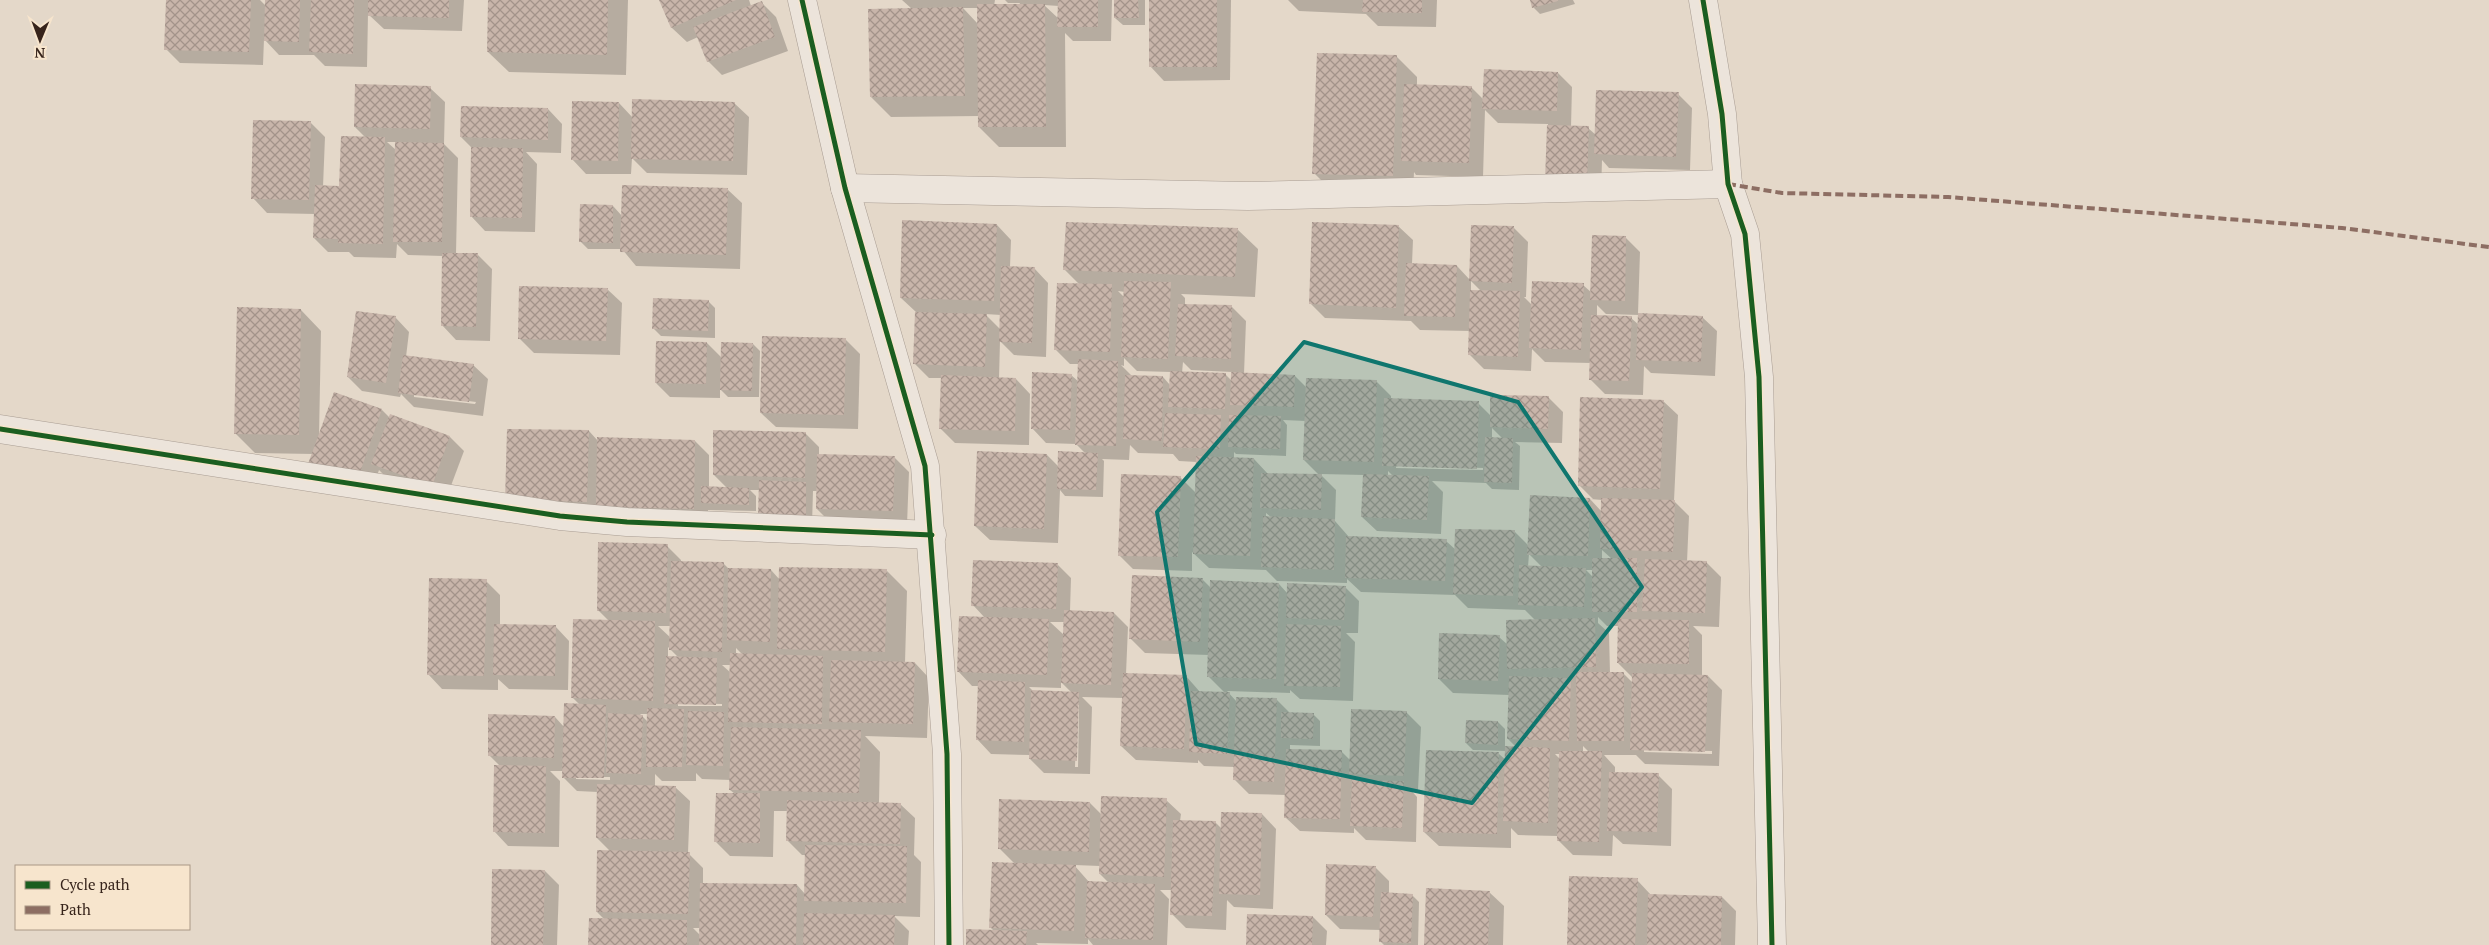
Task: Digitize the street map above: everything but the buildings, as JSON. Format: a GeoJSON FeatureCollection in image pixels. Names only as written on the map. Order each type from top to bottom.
{"type":"FeatureCollection","features":[{"type":"Feature","properties":{"kind":"street"},"geometry":{"type":"LineString","coordinates":[[802,0],[845,188],[925,466],[932,535],[947,754],[949,945]]}},
{"type":"Feature","properties":{"kind":"street"},"geometry":{"type":"LineString","coordinates":[[1703,0],[1722,114],[1728,184],[1745,234],[1759,377],[1772,945]]}},
{"type":"Feature","properties":{"kind":"street"},"geometry":{"type":"LineString","coordinates":[[845,188],[1248,196],[1728,184]]}},
{"type":"Feature","properties":{"kind":"street"},"geometry":{"type":"LineString","coordinates":[[0,429],[560,516],[627,522],[932,535]]}},
{"type":"Feature","properties":{"kind":"highlighted area"},"geometry":{"type":"Polygon","coordinates":[[[1304,342],[1518,402],[1642,587],[1472,803],[1196,744],[1157,512],[1304,342]]]}},
{"type":"Feature","properties":{"kind":"marked path"},"geometry":{"type":"LineString","coordinates":[[1728,184],[1782,193],[1948,197],[2342,228],[2489,247]]}},
{"type":"Feature","properties":{"kind":"cycle path"},"geometry":{"type":"LineString","coordinates":[[802,0],[845,188],[925,466],[947,754],[949,945]]}},
{"type":"Feature","properties":{"kind":"cycle path"},"geometry":{"type":"LineString","coordinates":[[1703,0],[1722,114],[1728,184],[1745,234],[1759,377],[1772,945]]}},
{"type":"Feature","properties":{"kind":"cycle path"},"geometry":{"type":"LineString","coordinates":[[0,429],[560,516],[627,522],[932,535]]}}]}
